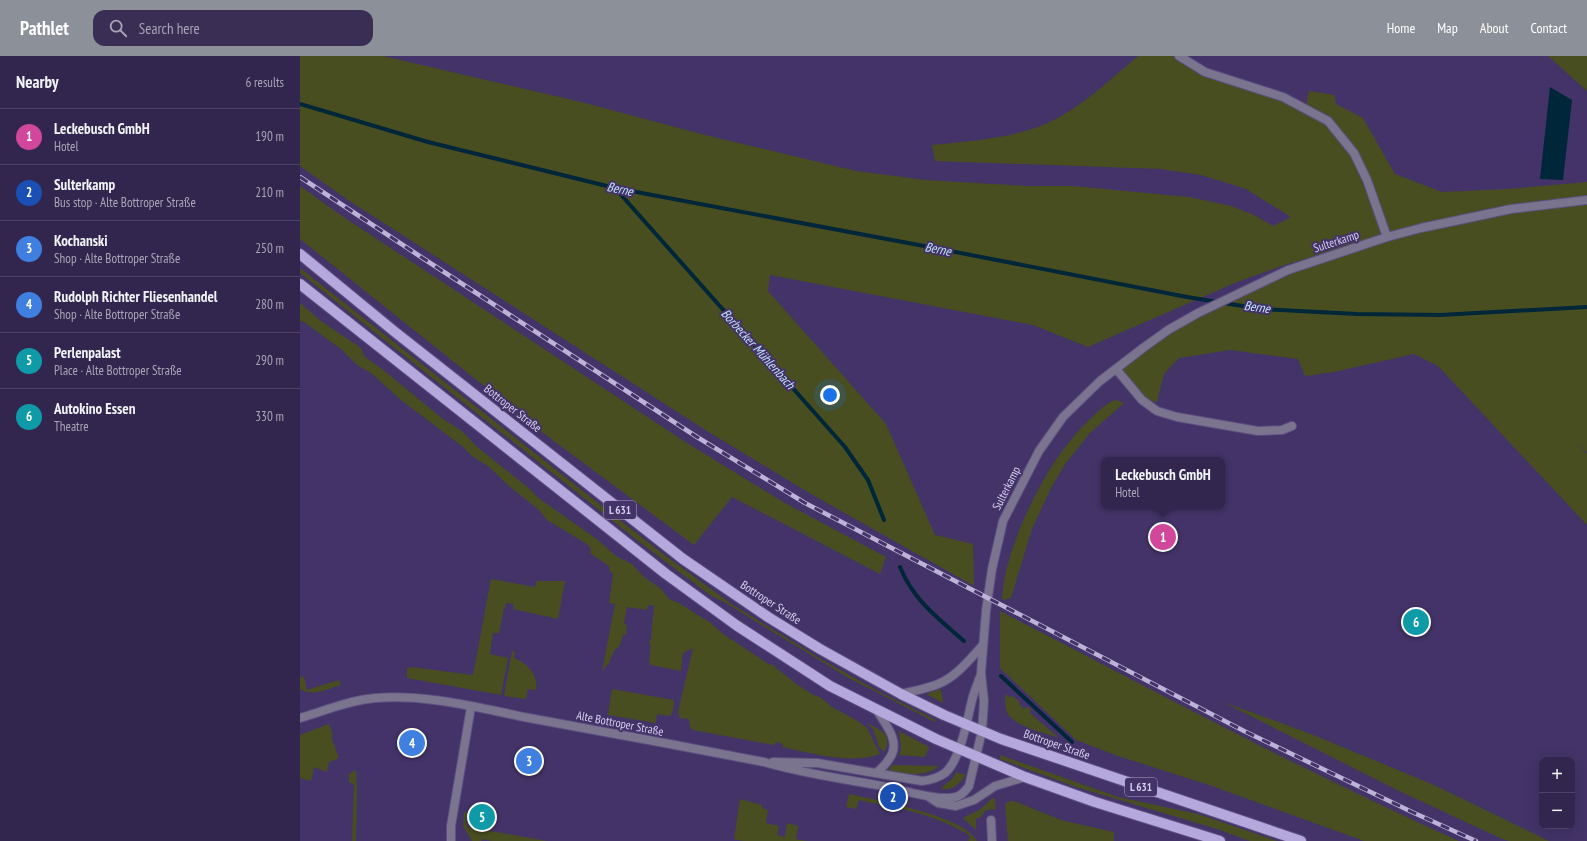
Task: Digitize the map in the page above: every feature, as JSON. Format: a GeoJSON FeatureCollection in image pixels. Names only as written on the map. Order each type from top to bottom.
{"type":"FeatureCollection","features":[{"type":"Feature","properties":{"kind":"main road","name":"Bottroper Straße"},"geometry":{"type":"LineString","coordinates":[[300,254],[395,332],[683,560],[768,617],[820,649],[901,694],[982,731],[1027,748],[1301,841]]}},
{"type":"Feature","properties":{"kind":"main road","name":"L 631"},"geometry":{"type":"LineString","coordinates":[[300,284],[346,322],[666,574],[736,625],[824,682],[876,709],[1025,777],[1094,802],[1220,841]]}},
{"type":"Feature","properties":{"kind":"street"},"geometry":{"type":"LineString","coordinates":[[1179,56],[1205,72],[1283,97],[1328,121],[1354,154],[1372,193],[1387,237]]}},
{"type":"Feature","properties":{"kind":"street","name":"Sulterkamp"},"geometry":{"type":"LineString","coordinates":[[977,756],[982,731],[984,701],[981,673],[983,645],[992,569],[1003,521],[1039,451],[1064,417],[1100,381],[1168,330],[1198,312],[1275,275],[1315,260],[1387,237],[1511,209],[1587,200]]}},
{"type":"Feature","properties":{"kind":"street"},"geometry":{"type":"LineString","coordinates":[[1116,369],[1142,400],[1157,411],[1177,417],[1258,431],[1278,430],[1292,426]]}},
{"type":"Feature","properties":{"kind":"street"},"geometry":{"type":"LineString","coordinates":[[901,694],[930,687],[943,682],[959,670],[983,645]]}},
{"type":"Feature","properties":{"kind":"street","name":"Sulterkamp"},"geometry":{"type":"LineString","coordinates":[[959,748],[967,725],[972,699],[981,673]]}},
{"type":"Feature","properties":{"kind":"street","name":"Alte Bottroper Straße"},"geometry":{"type":"LineString","coordinates":[[300,718],[361,700],[375,698],[414,698],[471,707],[764,762],[789,770],[948,799],[956,798],[964,793],[969,786],[977,756]]}},
{"type":"Feature","properties":{"kind":"street"},"geometry":{"type":"LineString","coordinates":[[451,841],[451,826],[471,707]]}},
{"type":"Feature","properties":{"kind":"street"},"geometry":{"type":"LineString","coordinates":[[876,709],[894,740],[894,747],[889,759],[876,773]]}},
{"type":"Feature","properties":{"kind":"street","name":"Alte Bottroper Straße"},"geometry":{"type":"LineString","coordinates":[[764,762],[817,763],[910,780],[931,780],[946,772],[952,765],[959,748]]}},
{"type":"Feature","properties":{"kind":"street","name":"Alte Bottroper Straße"},"geometry":{"type":"LineString","coordinates":[[927,795],[938,803],[956,806],[974,800],[995,786],[1025,777]]}},
{"type":"Feature","properties":{"kind":"street"},"geometry":{"type":"LineString","coordinates":[[991,820],[992,841]]}},
{"type":"Feature","properties":{"kind":"green space"},"geometry":{"type":"Polygon","coordinates":[[[300,56],[383,56],[585,103],[705,135],[856,171],[926,180],[1027,186],[1073,186],[1189,197],[1231,206],[1254,215],[1273,226],[1291,217],[1246,189],[1201,175],[1161,169],[935,161],[932,145],[999,137],[1038,127],[1065,114],[1091,96],[1138,56],[1173,56],[1205,75],[1283,102],[1305,111],[1326,124],[1352,156],[1383,235],[1282,266],[1237,282],[1088,347],[1033,325],[770,275],[768,291],[886,424],[935,535],[973,544],[974,586],[811,494],[707,431],[348,200],[300,166],[300,56]]]}},
{"type":"Feature","properties":{"kind":"green space"},"geometry":{"type":"Polygon","coordinates":[[[1548,56],[1587,56],[1587,91],[1548,56]]]}},
{"type":"Feature","properties":{"kind":"green space"},"geometry":{"type":"Polygon","coordinates":[[[1309,91],[1334,95],[1336,104],[1363,118],[1395,174],[1442,192],[1508,189],[1587,182],[1587,198],[1388,235],[1341,133],[1306,106],[1309,91]]]}},
{"type":"Feature","properties":{"kind":"green space"},"geometry":{"type":"Polygon","coordinates":[[[300,186],[339,214],[687,443],[785,503],[886,557],[880,574],[732,497],[694,545],[539,430],[300,239],[300,186]]]}},
{"type":"Feature","properties":{"kind":"green space"},"geometry":{"type":"Polygon","coordinates":[[[1587,201],[1587,452],[1574,442],[1587,453],[1587,525],[1438,366],[1414,354],[1334,372],[1305,376],[1298,359],[1230,350],[1179,358],[1164,374],[1157,402],[1144,399],[1117,369],[1170,331],[1270,279],[1387,238],[1511,210],[1587,201]]]}},
{"type":"Feature","properties":{"kind":"green space"},"geometry":{"type":"Polygon","coordinates":[[[300,268],[659,551],[730,603],[826,662],[876,690],[936,720],[935,722],[847,677],[710,595],[642,544],[310,281],[300,273],[300,268]]]}},
{"type":"Feature","properties":{"kind":"green space"},"geometry":{"type":"Polygon","coordinates":[[[300,303],[321,321],[361,348],[364,356],[443,419],[462,431],[476,446],[531,490],[537,497],[598,540],[616,556],[632,564],[644,577],[660,588],[670,600],[677,602],[711,623],[723,634],[770,665],[772,664],[788,678],[810,693],[820,697],[832,707],[856,720],[867,728],[880,754],[857,758],[831,757],[782,747],[783,744],[776,742],[774,745],[693,730],[690,727],[689,719],[680,718],[678,712],[693,648],[683,653],[681,671],[651,665],[649,661],[651,646],[649,643],[651,638],[654,606],[648,605],[647,610],[627,607],[624,624],[627,625],[626,635],[623,635],[620,645],[614,651],[609,663],[602,671],[615,604],[609,603],[613,574],[610,571],[609,566],[590,553],[591,549],[587,544],[547,520],[539,510],[509,486],[489,467],[472,456],[463,447],[401,400],[371,373],[357,365],[342,350],[304,322],[300,321],[300,303]]]}},
{"type":"Feature","properties":{"kind":"green space"},"geometry":{"type":"Polygon","coordinates":[[[1116,400],[1124,403],[1090,433],[1066,463],[1051,488],[1032,529],[1011,598],[1002,600],[1005,575],[1013,548],[1020,528],[1039,488],[1050,469],[1076,434],[1102,408],[1108,403],[1116,400]]]}},
{"type":"Feature","properties":{"kind":"green space"},"geometry":{"type":"Polygon","coordinates":[[[491,579],[535,587],[537,581],[565,581],[558,619],[513,609],[514,604],[506,603],[499,633],[493,633],[490,654],[508,658],[501,695],[407,678],[407,668],[411,667],[473,675],[491,579]]]}},
{"type":"Feature","properties":{"kind":"green space"},"geometry":{"type":"Polygon","coordinates":[[[1000,611],[1285,758],[1343,787],[1459,841],[1364,841],[1209,785],[1118,756],[1076,740],[1000,668],[1000,611]]]}},
{"type":"Feature","properties":{"kind":"green space"},"geometry":{"type":"Polygon","coordinates":[[[512,651],[515,652],[514,658],[527,666],[536,679],[536,690],[528,689],[526,699],[504,696],[512,651]]]}},
{"type":"Feature","properties":{"kind":"green space"},"geometry":{"type":"Polygon","coordinates":[[[300,675],[301,677],[304,677],[307,690],[339,680],[341,685],[320,692],[305,691],[300,689],[300,675]]]}},
{"type":"Feature","properties":{"kind":"green space"},"geometry":{"type":"Polygon","coordinates":[[[612,689],[674,700],[673,711],[670,716],[657,714],[656,723],[608,715],[612,689]]]}},
{"type":"Feature","properties":{"kind":"green space"},"geometry":{"type":"Polygon","coordinates":[[[940,689],[943,703],[926,694],[940,689]]]}},
{"type":"Feature","properties":{"kind":"green space"},"geometry":{"type":"Polygon","coordinates":[[[1005,694],[1018,700],[1024,709],[1027,707],[1031,709],[1030,713],[1059,738],[1021,725],[1009,716],[1006,710],[1005,694]]]}},
{"type":"Feature","properties":{"kind":"green space"},"geometry":{"type":"Polygon","coordinates":[[[1223,702],[1311,734],[1434,785],[1549,841],[1509,841],[1500,838],[1397,790],[1223,702]]]}},
{"type":"Feature","properties":{"kind":"green space"},"geometry":{"type":"Polygon","coordinates":[[[866,723],[884,733],[887,746],[884,752],[879,747],[873,729],[866,723]]]}},
{"type":"Feature","properties":{"kind":"green space"},"geometry":{"type":"Polygon","coordinates":[[[329,724],[333,735],[331,736],[339,758],[329,762],[327,772],[314,767],[311,781],[300,778],[300,735],[329,724]]]}},
{"type":"Feature","properties":{"kind":"green space"},"geometry":{"type":"Polygon","coordinates":[[[899,731],[929,747],[925,757],[899,755],[901,749],[899,731]]]}},
{"type":"Feature","properties":{"kind":"green space"},"geometry":{"type":"Polygon","coordinates":[[[1000,755],[1118,797],[1198,814],[1277,841],[1250,841],[1217,829],[1076,787],[1000,759],[1000,755]]]}},
{"type":"Feature","properties":{"kind":"green space"},"geometry":{"type":"Polygon","coordinates":[[[892,765],[939,766],[928,772],[915,774],[889,770],[892,765]]]}},
{"type":"Feature","properties":{"kind":"green space"},"geometry":{"type":"Polygon","coordinates":[[[356,770],[356,841],[352,841],[354,784],[349,782],[349,774],[356,770]]]}},
{"type":"Feature","properties":{"kind":"green space"},"geometry":{"type":"Polygon","coordinates":[[[956,772],[966,775],[952,788],[941,788],[953,778],[956,772]]]}},
{"type":"Feature","properties":{"kind":"green space"},"geometry":{"type":"Polygon","coordinates":[[[849,794],[919,810],[956,824],[969,832],[977,841],[968,841],[970,836],[957,828],[916,813],[859,800],[856,809],[846,807],[849,794]]]}},
{"type":"Feature","properties":{"kind":"green space"},"geometry":{"type":"Polygon","coordinates":[[[992,798],[995,799],[996,809],[986,810],[980,818],[976,818],[976,830],[963,818],[981,809],[992,798]]]}},
{"type":"Feature","properties":{"kind":"green space"},"geometry":{"type":"Polygon","coordinates":[[[740,799],[762,805],[762,808],[768,810],[766,823],[779,826],[777,835],[785,837],[787,823],[798,826],[796,839],[807,841],[743,841],[734,839],[740,799]]]}},
{"type":"Feature","properties":{"kind":"green space"},"geometry":{"type":"Polygon","coordinates":[[[1011,801],[1061,820],[1114,832],[1114,841],[1008,841],[1005,806],[1006,803],[1011,801]]]}},
{"type":"Feature","properties":{"kind":"green space"},"geometry":{"type":"Polygon","coordinates":[[[464,811],[467,813],[466,821],[468,827],[547,841],[492,841],[482,839],[481,841],[472,841],[463,826],[464,811]]]}},
{"type":"Feature","properties":{"kind":"water"},"geometry":{"type":"Polygon","coordinates":[[[1550,87],[1572,100],[1563,180],[1540,179],[1550,87]]]}},
{"type":"Feature","properties":{"kind":"waterway","name":"Berne"},"geometry":{"type":"LineString","coordinates":[[300,104],[428,142],[615,188],[1187,297],[1261,309],[1357,314],[1440,315],[1587,307]]}},
{"type":"Feature","properties":{"kind":"waterway","name":"Borbecker Mühlenbach"},"geometry":{"type":"LineString","coordinates":[[615,188],[845,447],[868,480],[884,520]]}},
{"type":"Feature","properties":{"kind":"waterway","name":"Borbecker Mühlenbach"},"geometry":{"type":"LineString","coordinates":[[900,567],[912,590],[919,599],[964,641]]}},
{"type":"Feature","properties":{"kind":"waterway","name":"Borbecker Mühlenbach"},"geometry":{"type":"LineString","coordinates":[[1001,676],[1072,742]]}},
{"type":"Feature","properties":{"kind":"railway"},"geometry":{"type":"LineString","coordinates":[[300,177],[697,437],[805,503],[1244,731],[1412,812],[1476,841]]}},
{"type":"Feature","properties":{"kind":"place","name":"Leckebusch GmbH"},"geometry":{"type":"Point","coordinates":[1163,537]}},
{"type":"Feature","properties":{"kind":"place","name":"Autokino Essen"},"geometry":{"type":"Point","coordinates":[1416,622]}},
{"type":"Feature","properties":{"kind":"place","name":"Rudolph Richter Fliesenhandel"},"geometry":{"type":"Point","coordinates":[412,743]}},
{"type":"Feature","properties":{"kind":"place","name":"Kochanski"},"geometry":{"type":"Point","coordinates":[529,761]}},
{"type":"Feature","properties":{"kind":"place","name":"Sulterkamp"},"geometry":{"type":"Point","coordinates":[893,797]}},
{"type":"Feature","properties":{"kind":"place","name":"Perlenpalast"},"geometry":{"type":"Point","coordinates":[482,817]}}]}
